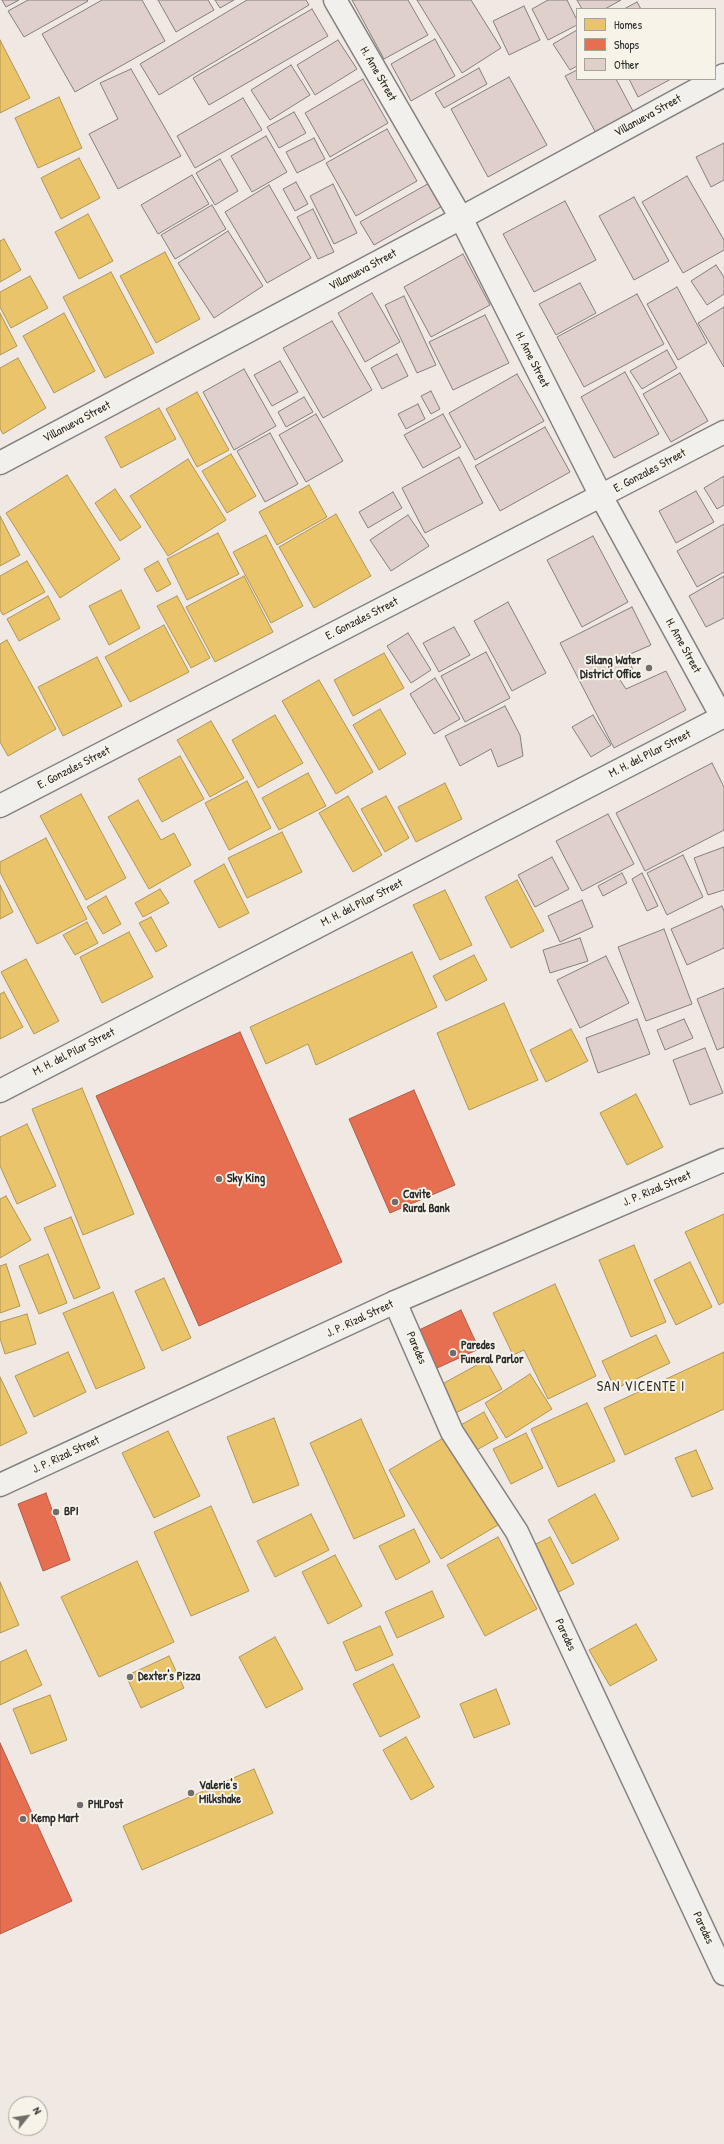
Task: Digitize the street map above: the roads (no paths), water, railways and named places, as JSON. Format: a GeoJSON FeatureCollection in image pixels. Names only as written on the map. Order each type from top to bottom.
{"type":"FeatureCollection","features":[{"type":"Feature","properties":{"kind":"street","name":"H. Ame Street"},"geometry":{"type":"LineString","coordinates":[[335,0],[461,218],[601,496],[723,718]]}},
{"type":"Feature","properties":{"kind":"street","name":"Villanueva Street"},"geometry":{"type":"LineString","coordinates":[[0,463],[461,218],[715,80]]}},
{"type":"Feature","properties":{"kind":"street","name":"E. Gonzales Street"},"geometry":{"type":"LineString","coordinates":[[0,806],[724,432]]}},
{"type":"Feature","properties":{"kind":"street","name":"M. H. del Pilar Street"},"geometry":{"type":"LineString","coordinates":[[0,1090],[723,718]]}},
{"type":"Feature","properties":{"kind":"street","name":"J. P. Rizal Street"},"geometry":{"type":"LineString","coordinates":[[0,1485],[395,1302],[724,1160]]}},
{"type":"Feature","properties":{"kind":"street","name":"Paredes"},"geometry":{"type":"LineString","coordinates":[[395,1302],[452,1432],[517,1532],[724,1974]]}},
{"type":"Feature","properties":{"kind":"place","name":"Silang Water District Office"},"geometry":{"type":"Point","coordinates":[649,668]}},
{"type":"Feature","properties":{"kind":"place","name":"Sky King"},"geometry":{"type":"Point","coordinates":[219,1179]}},
{"type":"Feature","properties":{"kind":"place","name":"Cavite Rural Bank"},"geometry":{"type":"Point","coordinates":[395,1202]}},
{"type":"Feature","properties":{"kind":"place","name":"Paredes Funeral Parlor"},"geometry":{"type":"Point","coordinates":[453,1353]}},
{"type":"Feature","properties":{"kind":"place","name":"BPI"},"geometry":{"type":"Point","coordinates":[56,1512]}},
{"type":"Feature","properties":{"kind":"place","name":"Dexter's Pizza"},"geometry":{"type":"Point","coordinates":[130,1677]}},
{"type":"Feature","properties":{"kind":"place","name":"Valerie's Milkshake"},"geometry":{"type":"Point","coordinates":[191,1793]}},
{"type":"Feature","properties":{"kind":"place","name":"PHLPost"},"geometry":{"type":"Point","coordinates":[80,1805]}},
{"type":"Feature","properties":{"kind":"place","name":"Kemp Mart"},"geometry":{"type":"Point","coordinates":[23,1819]}},
{"type":"Feature","properties":{"kind":"district","name":"SAN VICENTE I"},"geometry":{"type":"Point","coordinates":[641,1387]}}]}
